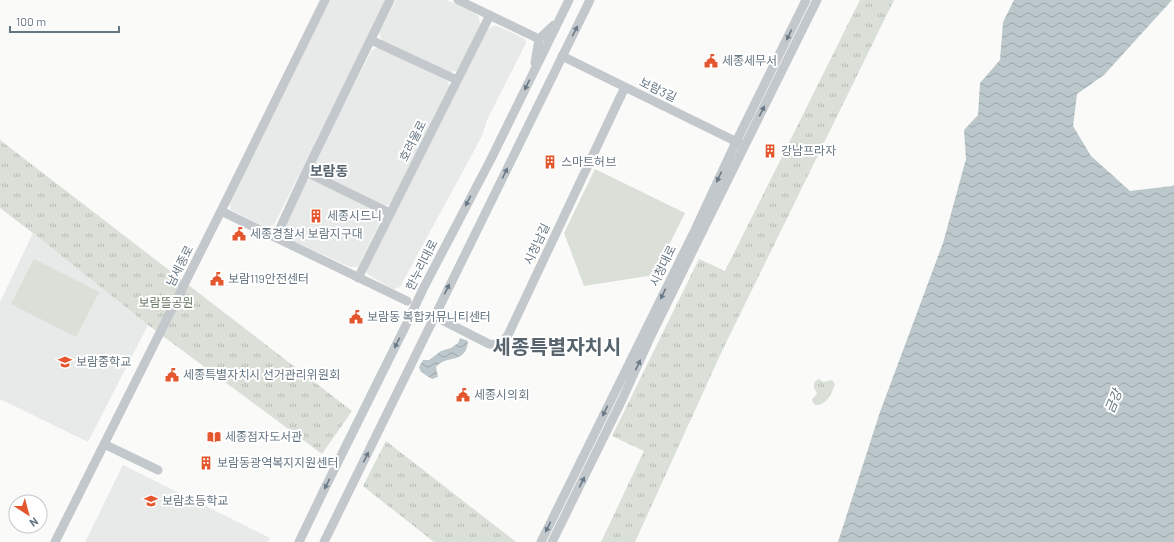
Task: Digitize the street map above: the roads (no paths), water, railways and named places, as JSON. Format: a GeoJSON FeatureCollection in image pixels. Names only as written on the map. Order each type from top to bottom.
{"type":"FeatureCollection","features":[{"type":"Feature","properties":{"kind":"street","name":"남세종로"},"geometry":{"type":"LineString","coordinates":[[55,542],[221,211],[324,0]]}},
{"type":"Feature","properties":{"kind":"street"},"geometry":{"type":"LineString","coordinates":[[276,238],[306,172],[390,0]]}},
{"type":"Feature","properties":{"kind":"street"},"geometry":{"type":"LineString","coordinates":[[458,0],[539,39]]}},
{"type":"Feature","properties":{"kind":"street","name":"한누리대로"},"geometry":{"type":"LineString","coordinates":[[299,542],[423,288],[490,159],[569,0]]}},
{"type":"Feature","properties":{"kind":"street"},"geometry":{"type":"LineString","coordinates":[[324,542],[590,0]]}},
{"type":"Feature","properties":{"kind":"street","name":"시청대로"},"geometry":{"type":"LineString","coordinates":[[552,542],[622,400],[806,0]]}},
{"type":"Feature","properties":{"kind":"street","name":"시청대로"},"geometry":{"type":"LineString","coordinates":[[541,542],[692,236],[817,0]]}},
{"type":"Feature","properties":{"kind":"street","name":"호려울로"},"geometry":{"type":"LineString","coordinates":[[358,278],[490,15]]}},
{"type":"Feature","properties":{"kind":"street"},"geometry":{"type":"LineString","coordinates":[[534,71],[539,39],[549,31],[559,19]]}},
{"type":"Feature","properties":{"kind":"street"},"geometry":{"type":"LineString","coordinates":[[371,40],[457,80]]}},
{"type":"Feature","properties":{"kind":"street","name":"보람3길"},"geometry":{"type":"LineString","coordinates":[[562,56],[740,144]]}},
{"type":"Feature","properties":{"kind":"street","name":"시청남길"},"geometry":{"type":"LineString","coordinates":[[434,316],[489,344],[497,345],[503,342],[508,335],[625,87]]}},
{"type":"Feature","properties":{"kind":"street"},"geometry":{"type":"LineString","coordinates":[[306,172],[390,213]]}},
{"type":"Feature","properties":{"kind":"street"},"geometry":{"type":"LineString","coordinates":[[221,211],[407,301],[416,298],[423,288]]}},
{"type":"Feature","properties":{"kind":"street"},"geometry":{"type":"LineString","coordinates":[[407,301],[408,321]]}},
{"type":"Feature","properties":{"kind":"street"},"geometry":{"type":"LineString","coordinates":[[104,444],[158,470]]}},
{"type":"Feature","properties":{"kind":"water","name":"금강"},"geometry":{"type":"Polygon","coordinates":[[[1014,0],[1172,0],[1104,75],[1077,94],[1073,126],[1091,156],[1130,191],[1174,185],[1174,542],[838,542],[880,412],[943,243],[966,159],[964,130],[978,115],[980,83],[1000,60],[1003,22],[1014,0]]]}},
{"type":"Feature","properties":{"kind":"water"},"geometry":{"type":"Polygon","coordinates":[[[460,338],[468,341],[467,348],[460,356],[440,363],[436,367],[438,377],[432,379],[421,372],[419,367],[423,360],[429,360],[441,351],[451,348],[458,343],[460,338]]]}},
{"type":"Feature","properties":{"kind":"place","name":"세종세무서"},"geometry":{"type":"Point","coordinates":[711,61]}},
{"type":"Feature","properties":{"kind":"place","name":"강남프라자"},"geometry":{"type":"Point","coordinates":[770,151]}},
{"type":"Feature","properties":{"kind":"place","name":"스마트허브"},"geometry":{"type":"Point","coordinates":[550,162]}},
{"type":"Feature","properties":{"kind":"place","name":"세종시드니"},"geometry":{"type":"Point","coordinates":[316,216]}},
{"type":"Feature","properties":{"kind":"place","name":"세종경찰서 보람지구대"},"geometry":{"type":"Point","coordinates":[239,234]}},
{"type":"Feature","properties":{"kind":"place","name":"보람119안전센터"},"geometry":{"type":"Point","coordinates":[217,279]}},
{"type":"Feature","properties":{"kind":"place","name":"보람동 복합커뮤니티센터"},"geometry":{"type":"Point","coordinates":[356,317]}},
{"type":"Feature","properties":{"kind":"place","name":"보람중학교"},"geometry":{"type":"Point","coordinates":[65,362]}},
{"type":"Feature","properties":{"kind":"place","name":"세종특별자치시 선거관리위원회"},"geometry":{"type":"Point","coordinates":[172,375]}},
{"type":"Feature","properties":{"kind":"place","name":"세종시의회"},"geometry":{"type":"Point","coordinates":[463,395]}},
{"type":"Feature","properties":{"kind":"place","name":"세종점자도서관"},"geometry":{"type":"Point","coordinates":[214,437]}},
{"type":"Feature","properties":{"kind":"place","name":"보람동광역복지지원센터"},"geometry":{"type":"Point","coordinates":[206,463]}},
{"type":"Feature","properties":{"kind":"place","name":"보람초등학교"},"geometry":{"type":"Point","coordinates":[151,501]}},
{"type":"Feature","properties":{"kind":"district","name":"보람동"},"geometry":{"type":"Point","coordinates":[329,171]}},
{"type":"Feature","properties":{"kind":"district","name":"세종특별자치시"},"geometry":{"type":"Point","coordinates":[557,347]}},
{"type":"Feature","properties":{"kind":"park label","name":"보람뜰공원"},"geometry":{"type":"Point","coordinates":[166,303]}}]}
